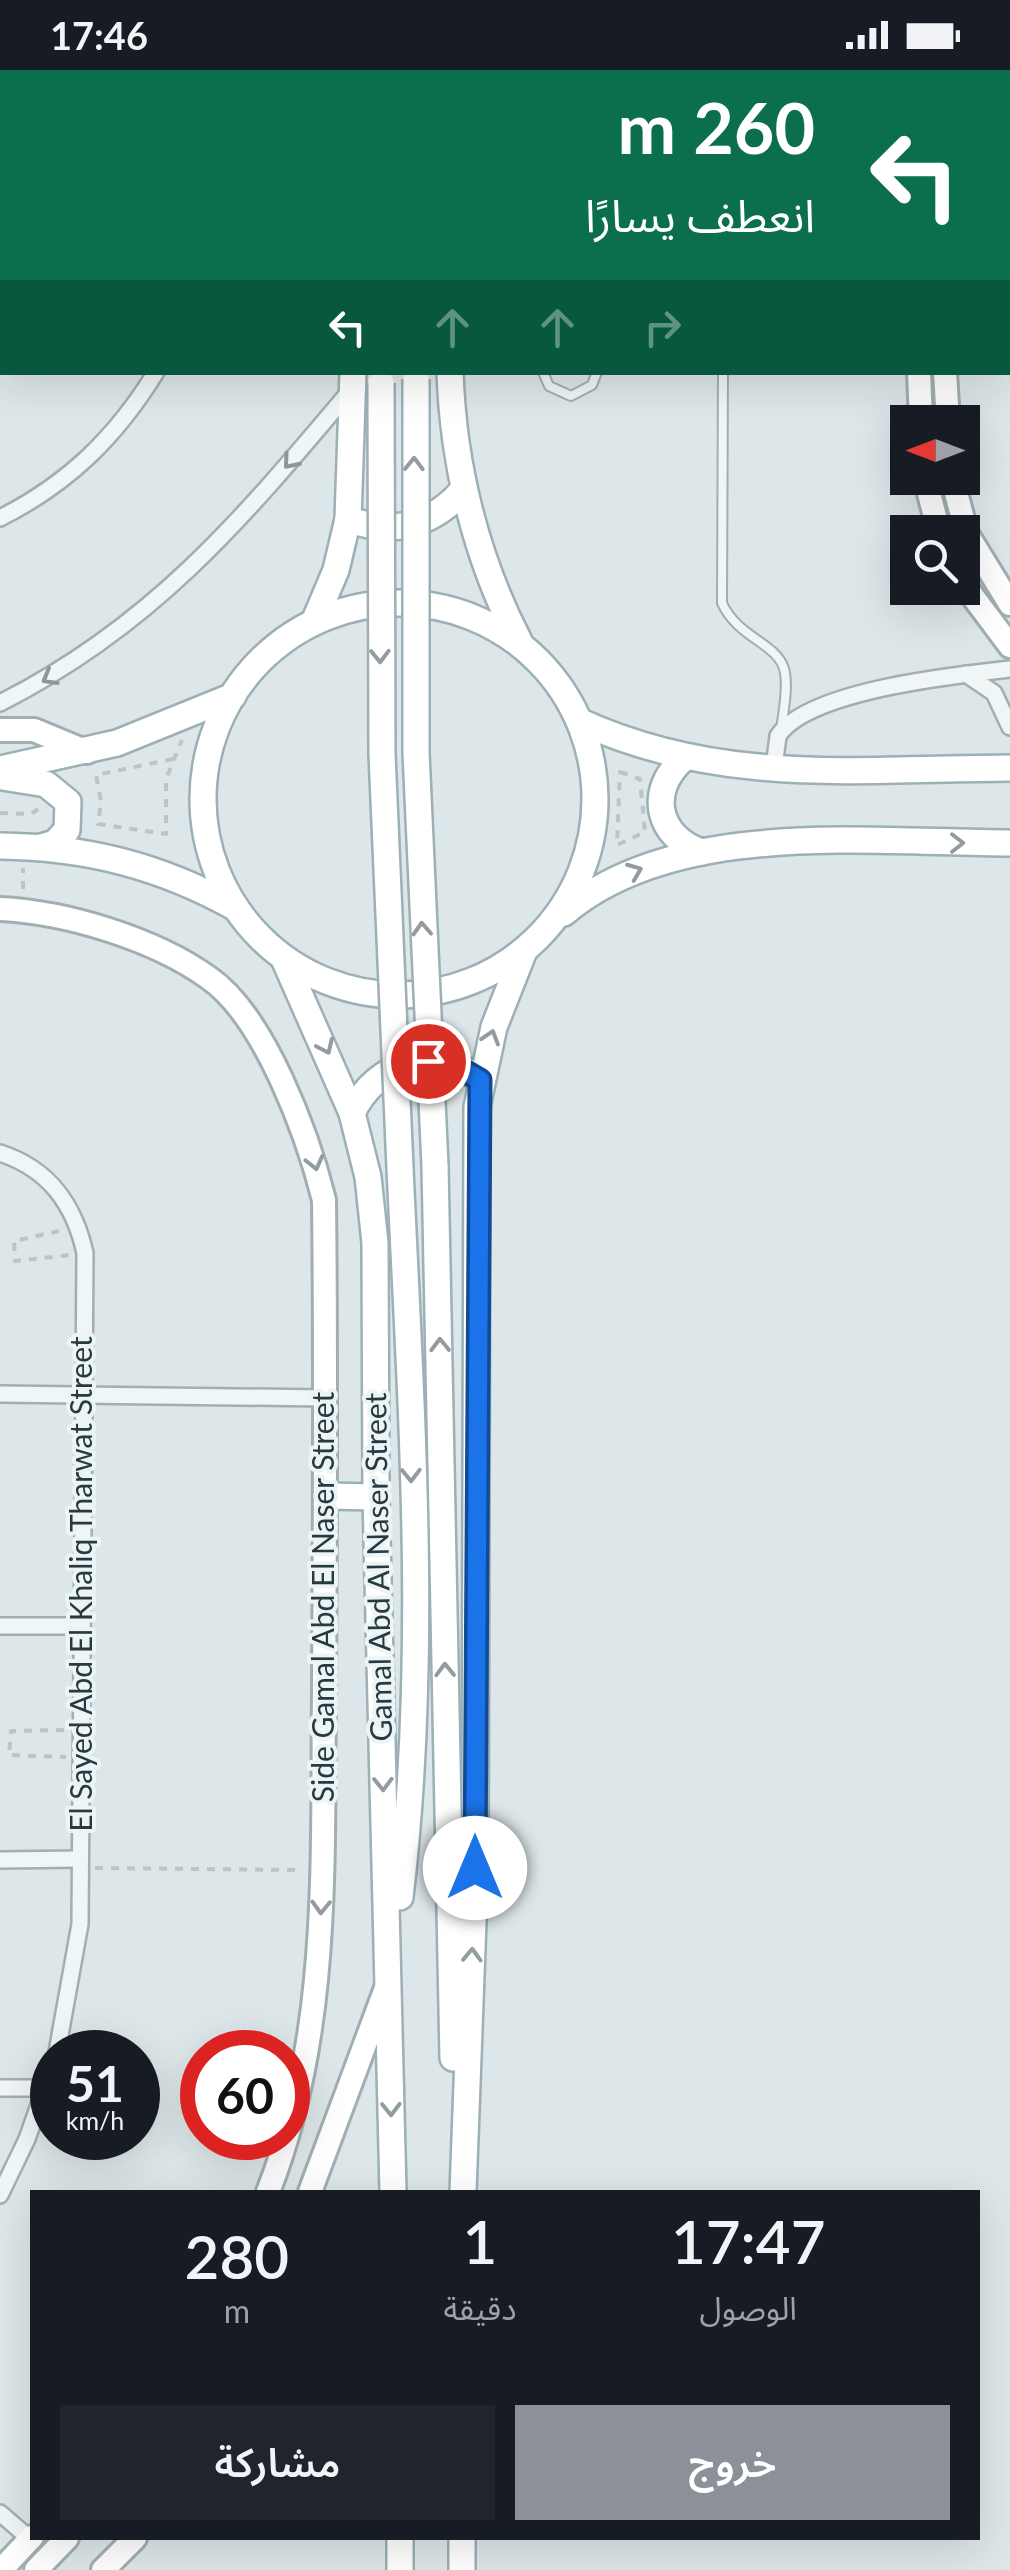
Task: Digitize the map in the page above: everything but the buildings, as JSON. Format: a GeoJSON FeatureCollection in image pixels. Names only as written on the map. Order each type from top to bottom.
{"type":"FeatureCollection","features":[{"type":"Feature","properties":{"kind":"main road"},"geometry":{"type":"LineString","coordinates":[[450,375],[464,489],[487,570],[521,645]]}},
{"type":"Feature","properties":{"kind":"main road"},"geometry":{"type":"LineString","coordinates":[[416,376],[416,753],[434,1166],[450,1978],[463,2190]]}},
{"type":"Feature","properties":{"kind":"main road"},"geometry":{"type":"LineString","coordinates":[[381,378],[382,754],[411,1477],[412,1713],[400,1892],[388,1980]]}},
{"type":"Feature","properties":{"kind":"main road"},"geometry":{"type":"LineString","coordinates":[[314,622],[336,570],[348,519],[352,380]]}},
{"type":"Feature","properties":{"kind":"main road"},"geometry":{"type":"LineString","coordinates":[[348,519],[379,528],[412,525],[441,512],[464,489]]}},
{"type":"Feature","properties":{"kind":"main road"},"geometry":{"type":"LineString","coordinates":[[552,922],[582,870],[595,810],[594,780],[579,720],[554,680],[521,645],[467,615],[406,603],[344,611],[314,622],[282,641],[233,696],[206,765],[208,840],[218,876],[236,908],[284,958],[342,988],[406,996],[469,984],[524,951],[552,922],[618,878],[702,852],[814,842],[1010,843]]}},
{"type":"Feature","properties":{"kind":"main road"},"geometry":{"type":"LineString","coordinates":[[0,772],[87,752],[233,696]]}},
{"type":"Feature","properties":{"kind":"main road"},"geometry":{"type":"LineString","coordinates":[[579,720],[647,750],[683,759],[774,768],[1010,768]]}},
{"type":"Feature","properties":{"kind":"main road"},"geometry":{"type":"LineString","coordinates":[[683,759],[662,786],[663,821],[685,847],[702,852]]}},
{"type":"Feature","properties":{"kind":"main road"},"geometry":{"type":"LineString","coordinates":[[0,772],[46,784],[68,802],[67,830],[54,843],[41,847]]}},
{"type":"Feature","properties":{"kind":"main road"},"geometry":{"type":"LineString","coordinates":[[0,846],[41,847],[145,866],[236,908]]}},
{"type":"Feature","properties":{"kind":"main road"},"geometry":{"type":"LineString","coordinates":[[463,2190],[475,1868],[480,1080],[494,1026],[524,951]]}},
{"type":"Feature","properties":{"kind":"main road","name":"Gamal Abd Al Naser Street"},"geometry":{"type":"LineString","coordinates":[[284,958],[352,1114],[368,1178],[375,1243],[376,1497],[393,2190]]}},
{"type":"Feature","properties":{"kind":"main road"},"geometry":{"type":"LineString","coordinates":[[352,1114],[376,1079],[401,1065],[443,1062],[480,1080]]}},
{"type":"Feature","properties":{"kind":"main road"},"geometry":{"type":"LineString","coordinates":[[326,1496],[376,1497]]}},
{"type":"Feature","properties":{"kind":"main road"},"geometry":{"type":"LineString","coordinates":[[396,2540],[400,2570]]}},
{"type":"Feature","properties":{"kind":"main road"},"geometry":{"type":"LineString","coordinates":[[462,2540],[462,2570]]}},
{"type":"Feature","properties":{"kind":"street"},"geometry":{"type":"LineString","coordinates":[[0,518],[68,478],[102,447],[154,375]]}},
{"type":"Feature","properties":{"kind":"street"},"geometry":{"type":"LineString","coordinates":[[918,375],[920,405]]}},
{"type":"Feature","properties":{"kind":"street"},"geometry":{"type":"LineString","coordinates":[[945,375],[947,405]]}},
{"type":"Feature","properties":{"kind":"street"},"geometry":{"type":"LineString","coordinates":[[0,704],[102,644],[165,595],[259,498],[352,380]]}},
{"type":"Feature","properties":{"kind":"street"},"geometry":{"type":"LineString","coordinates":[[957,495],[967,534],[1010,604]]}},
{"type":"Feature","properties":{"kind":"street"},"geometry":{"type":"LineString","coordinates":[[979,605],[1010,646]]}},
{"type":"Feature","properties":{"kind":"street"},"geometry":{"type":"LineString","coordinates":[[774,768],[781,730],[865,691],[1010,669]]}},
{"type":"Feature","properties":{"kind":"street"},"geometry":{"type":"LineString","coordinates":[[966,674],[994,693],[1010,728]]}},
{"type":"Feature","properties":{"kind":"street"},"geometry":{"type":"LineString","coordinates":[[0,730],[46,733],[87,752]]}},
{"type":"Feature","properties":{"kind":"street","name":"Side Gamal Abd El Naser Street"},"geometry":{"type":"LineString","coordinates":[[0,909],[98,924],[210,979],[241,1014],[290,1096],[309,1139],[324,1200],[326,1496],[317,2002],[292,2132],[269,2190]]}},
{"type":"Feature","properties":{"kind":"street","name":"El Sayed Abd El Khaliq Tharwat Street"},"geometry":{"type":"LineString","coordinates":[[0,1153],[37,1170],[54,1186],[79,1227],[85,1253],[80,1864],[73,1980],[62,2030]]}},
{"type":"Feature","properties":{"kind":"street"},"geometry":{"type":"LineString","coordinates":[[0,1394],[326,1398]]}},
{"type":"Feature","properties":{"kind":"street"},"geometry":{"type":"LineString","coordinates":[[0,1626],[82,1626]]}},
{"type":"Feature","properties":{"kind":"street"},"geometry":{"type":"LineString","coordinates":[[0,1860],[80,1864]]}},
{"type":"Feature","properties":{"kind":"street"},"geometry":{"type":"LineString","coordinates":[[311,2190],[388,1980]]}},
{"type":"Feature","properties":{"kind":"street"},"geometry":{"type":"LineString","coordinates":[[0,2088],[30,2088]]}},
{"type":"Feature","properties":{"kind":"street"},"geometry":{"type":"LineString","coordinates":[[0,2195],[30,2125]]}},
{"type":"Feature","properties":{"kind":"street"},"geometry":{"type":"LineString","coordinates":[[0,2513],[30,2537]]}},
{"type":"Feature","properties":{"kind":"street"},"geometry":{"type":"LineString","coordinates":[[1,2570],[30,2539]]}},
{"type":"Feature","properties":{"kind":"street"},"geometry":{"type":"LineString","coordinates":[[36,2570],[65,2540]]}},
{"type":"Feature","properties":{"kind":"street"},"geometry":{"type":"LineString","coordinates":[[103,2570],[134,2540]]}},
{"type":"Feature","properties":{"kind":"lane"},"geometry":{"type":"LineString","coordinates":[[544,375],[548,386],[571,396],[592,385],[595,375]]}},
{"type":"Feature","properties":{"kind":"lane"},"geometry":{"type":"LineString","coordinates":[[723,375],[722,603],[741,632],[780,658],[786,673],[781,730]]}},
{"type":"Feature","properties":{"kind":"path"},"geometry":{"type":"LineString","coordinates":[[173,759],[166,779],[166,834],[98,824],[101,801],[96,775],[173,759]]}},
{"type":"Feature","properties":{"kind":"path"},"geometry":{"type":"LineString","coordinates":[[620,772],[640,780],[644,832],[618,845],[620,772]]}},
{"type":"Feature","properties":{"kind":"path"},"geometry":{"type":"LineString","coordinates":[[79,1227],[11,1244],[16,1264],[85,1253]]}},
{"type":"Feature","properties":{"kind":"path"},"geometry":{"type":"LineString","coordinates":[[81,1730],[11,1731],[9,1754],[81,1756]]}},
{"type":"Feature","properties":{"kind":"path"},"geometry":{"type":"LineString","coordinates":[[80,1864],[322,1870]]}},
{"type":"Feature","properties":{"kind":"route"},"geometry":{"type":"LineString","coordinates":[[428,1061],[456,1066],[480,1080],[475,1868]]}}]}
